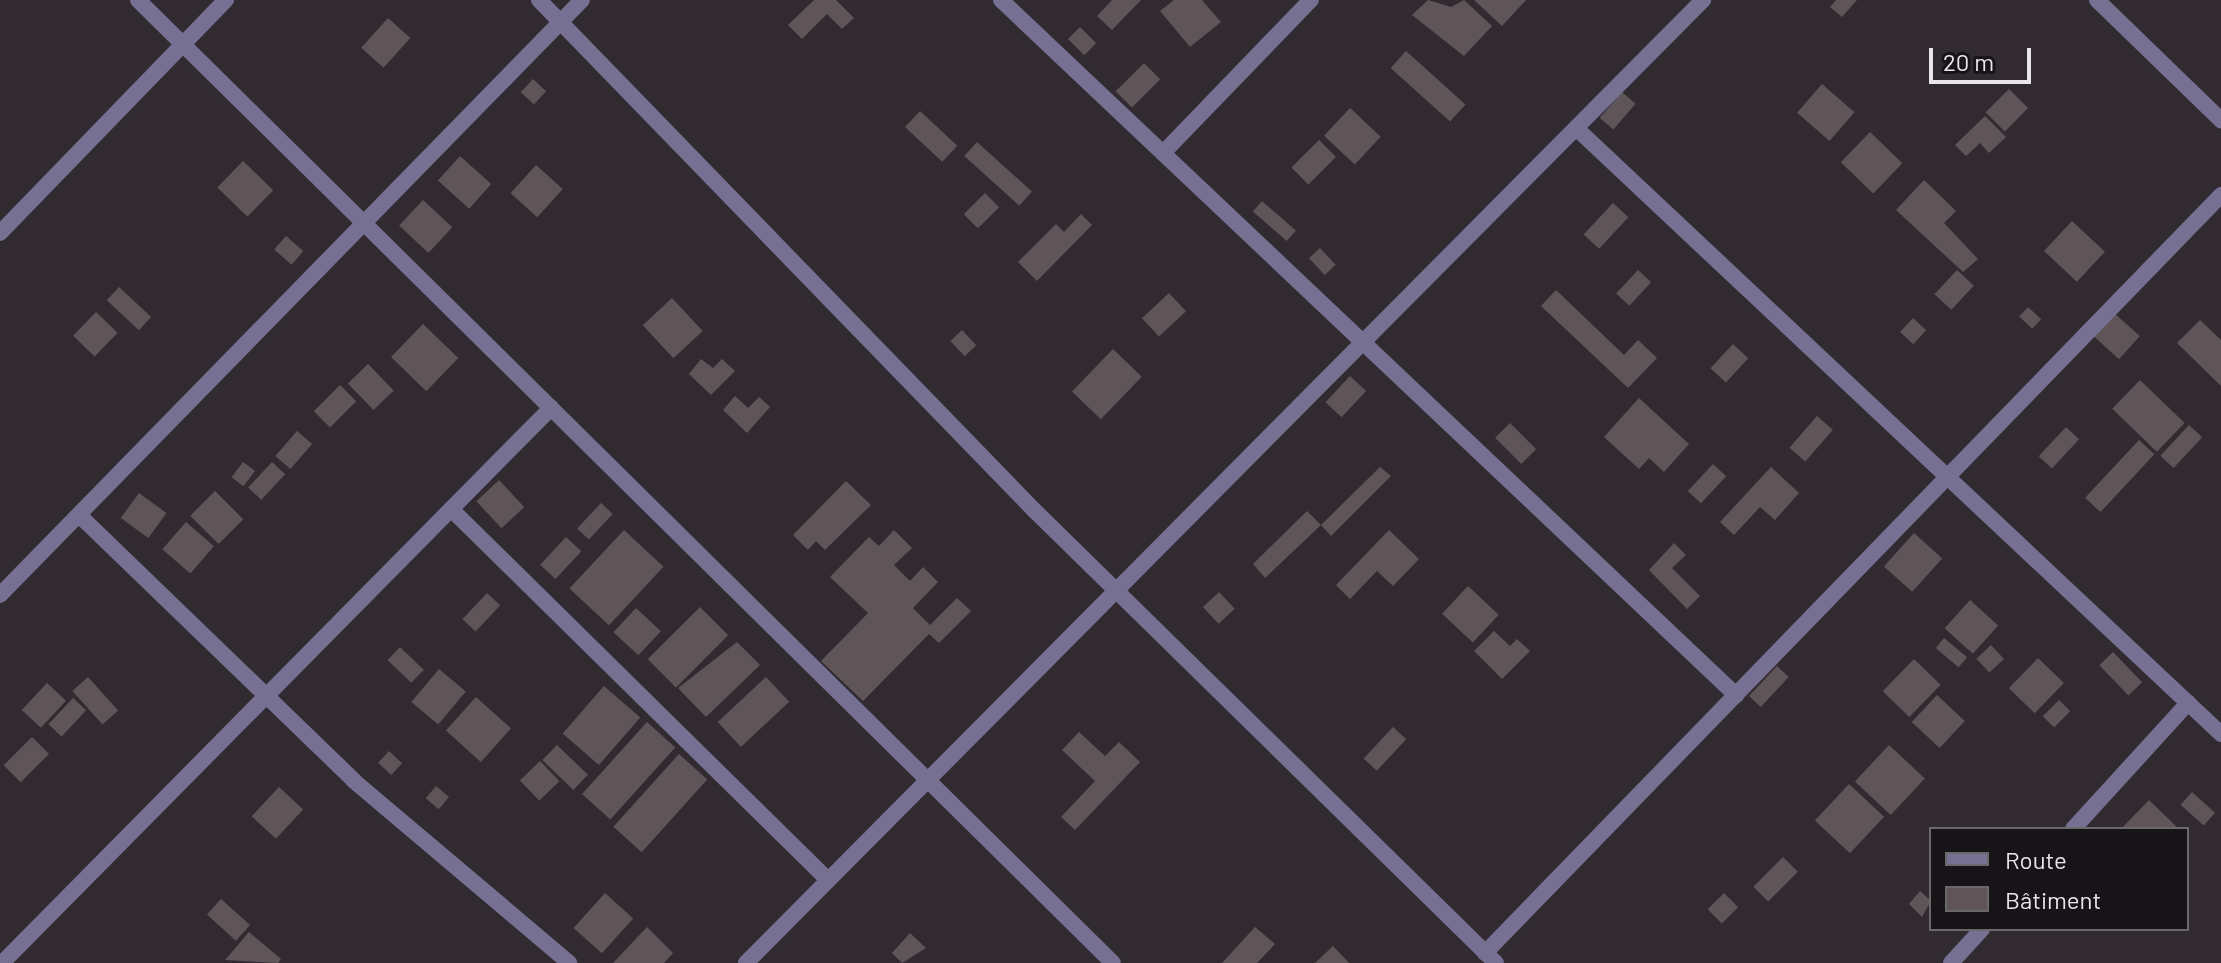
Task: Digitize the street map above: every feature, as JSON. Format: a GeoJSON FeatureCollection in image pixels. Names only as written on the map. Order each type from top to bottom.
{"type":"FeatureCollection","features":[{"type":"Feature","properties":{"kind":"street"},"geometry":{"type":"LineString","coordinates":[[138,0],[1113,963]]}},
{"type":"Feature","properties":{"kind":"street"},"geometry":{"type":"LineString","coordinates":[[0,233],[226,0]]}},
{"type":"Feature","properties":{"kind":"street"},"geometry":{"type":"LineString","coordinates":[[539,0],[1116,591],[1491,958],[1736,695],[2221,195]]}},
{"type":"Feature","properties":{"kind":"street"},"geometry":{"type":"LineString","coordinates":[[0,595],[582,0]]}},
{"type":"Feature","properties":{"kind":"street"},"geometry":{"type":"LineString","coordinates":[[1001,0],[1736,695]]}},
{"type":"Feature","properties":{"kind":"street"},"geometry":{"type":"LineString","coordinates":[[1163,153],[1311,0]]}},
{"type":"Feature","properties":{"kind":"street"},"geometry":{"type":"LineString","coordinates":[[746,963],[1703,0]]}},
{"type":"Feature","properties":{"kind":"street"},"geometry":{"type":"LineString","coordinates":[[2097,0],[2221,120]]}},
{"type":"Feature","properties":{"kind":"street"},"geometry":{"type":"LineString","coordinates":[[1576,128],[2221,734]]}},
{"type":"Feature","properties":{"kind":"street"},"geometry":{"type":"LineString","coordinates":[[4,961],[551,408]]}},
{"type":"Feature","properties":{"kind":"street"},"geometry":{"type":"LineString","coordinates":[[451,509],[828,880]]}},
{"type":"Feature","properties":{"kind":"street"},"geometry":{"type":"LineString","coordinates":[[79,515],[354,781],[569,963]]}},
{"type":"Feature","properties":{"kind":"street"},"geometry":{"type":"LineString","coordinates":[[2075,827],[2188,703]]}},
{"type":"Feature","properties":{"kind":"street"},"geometry":{"type":"LineString","coordinates":[[1951,963],[1980,931]]}},
{"type":"Feature","properties":{"kind":"building"},"geometry":{"type":"Polygon","coordinates":[[[814,0],[836,0],[854,18],[842,29],[827,14],[802,39],[788,25],[814,0]]]}},
{"type":"Feature","properties":{"kind":"building"},"geometry":{"type":"Polygon","coordinates":[[[1112,0],[1141,0],[1112,30],[1097,16],[1112,0]]]}},
{"type":"Feature","properties":{"kind":"building"},"geometry":{"type":"Polygon","coordinates":[[[1174,0],[1202,0],[1221,22],[1190,47],[1160,11],[1174,0]]]}},
{"type":"Feature","properties":{"kind":"building"},"geometry":{"type":"Polygon","coordinates":[[[1428,0],[1451,7],[1464,0],[1492,26],[1464,56],[1412,15],[1428,0]]]}},
{"type":"Feature","properties":{"kind":"building"},"geometry":{"type":"Polygon","coordinates":[[[1474,0],[1526,0],[1502,26],[1474,0]]]}},
{"type":"Feature","properties":{"kind":"building"},"geometry":{"type":"Polygon","coordinates":[[[1836,0],[1857,0],[1842,17],[1830,7],[1836,0]]]}},
{"type":"Feature","properties":{"kind":"building"},"geometry":{"type":"Polygon","coordinates":[[[388,18],[410,38],[384,68],[361,48],[388,18]]]}},
{"type":"Feature","properties":{"kind":"building"},"geometry":{"type":"Polygon","coordinates":[[[1080,27],[1096,43],[1084,55],[1068,39],[1080,27]]]}},
{"type":"Feature","properties":{"kind":"building"},"geometry":{"type":"Polygon","coordinates":[[[1406,51],[1465,105],[1450,122],[1391,68],[1406,51]]]}},
{"type":"Feature","properties":{"kind":"building"},"geometry":{"type":"Polygon","coordinates":[[[1144,63],[1160,79],[1132,108],[1116,91],[1144,63]]]}},
{"type":"Feature","properties":{"kind":"building"},"geometry":{"type":"Polygon","coordinates":[[[533,79],[546,91],[534,104],[521,92],[533,79]]]}},
{"type":"Feature","properties":{"kind":"building"},"geometry":{"type":"Polygon","coordinates":[[[1822,84],[1854,112],[1830,141],[1797,113],[1822,84]]]}},
{"type":"Feature","properties":{"kind":"building"},"geometry":{"type":"Polygon","coordinates":[[[2009,89],[2028,108],[2005,131],[1986,112],[2009,89]]]}},
{"type":"Feature","properties":{"kind":"building"},"geometry":{"type":"Polygon","coordinates":[[[1622,92],[1636,104],[1613,129],[1600,118],[1622,92]]]}},
{"type":"Feature","properties":{"kind":"building"},"geometry":{"type":"Polygon","coordinates":[[[1350,108],[1381,137],[1355,164],[1324,136],[1350,108]]]}},
{"type":"Feature","properties":{"kind":"building"},"geometry":{"type":"Polygon","coordinates":[[[920,111],[957,146],[942,162],[905,127],[920,111]]]}},
{"type":"Feature","properties":{"kind":"building"},"geometry":{"type":"Polygon","coordinates":[[[1985,116],[2006,137],[1989,153],[1980,143],[1966,156],[1955,145],[1985,116]]]}},
{"type":"Feature","properties":{"kind":"building"},"geometry":{"type":"Polygon","coordinates":[[[1870,132],[1902,163],[1873,193],[1841,162],[1870,132]]]}},
{"type":"Feature","properties":{"kind":"building"},"geometry":{"type":"Polygon","coordinates":[[[1319,140],[1336,157],[1308,185],[1291,168],[1319,140]]]}},
{"type":"Feature","properties":{"kind":"building"},"geometry":{"type":"Polygon","coordinates":[[[977,142],[1032,192],[1019,206],[964,156],[977,142]]]}},
{"type":"Feature","properties":{"kind":"building"},"geometry":{"type":"Polygon","coordinates":[[[460,156],[491,184],[469,209],[438,181],[460,156]]]}},
{"type":"Feature","properties":{"kind":"building"},"geometry":{"type":"Polygon","coordinates":[[[243,161],[273,190],[248,217],[217,188],[243,161]]]}},
{"type":"Feature","properties":{"kind":"building"},"geometry":{"type":"Polygon","coordinates":[[[536,165],[563,189],[537,217],[511,193],[536,165]]]}},
{"type":"Feature","properties":{"kind":"building"},"geometry":{"type":"Polygon","coordinates":[[[1924,180],[1956,211],[1944,223],[1978,259],[1963,272],[1896,210],[1924,180]]]}},
{"type":"Feature","properties":{"kind":"building"},"geometry":{"type":"Polygon","coordinates":[[[985,193],[999,207],[978,228],[964,214],[985,193]]]}},
{"type":"Feature","properties":{"kind":"building"},"geometry":{"type":"Polygon","coordinates":[[[423,200],[452,227],[428,253],[399,226],[423,200]]]}},
{"type":"Feature","properties":{"kind":"building"},"geometry":{"type":"Polygon","coordinates":[[[1262,201],[1296,231],[1287,241],[1253,212],[1262,201]]]}},
{"type":"Feature","properties":{"kind":"building"},"geometry":{"type":"Polygon","coordinates":[[[1613,203],[1628,217],[1599,249],[1584,234],[1613,203]]]}},
{"type":"Feature","properties":{"kind":"building"},"geometry":{"type":"Polygon","coordinates":[[[1081,214],[1092,225],[1037,281],[1018,262],[1056,224],[1064,232],[1081,214]]]}},
{"type":"Feature","properties":{"kind":"building"},"geometry":{"type":"Polygon","coordinates":[[[2072,221],[2105,252],[2077,282],[2044,251],[2072,221]]]}},
{"type":"Feature","properties":{"kind":"building"},"geometry":{"type":"Polygon","coordinates":[[[286,236],[303,251],[292,265],[274,250],[286,236]]]}},
{"type":"Feature","properties":{"kind":"building"},"geometry":{"type":"Polygon","coordinates":[[[1320,248],[1336,265],[1325,275],[1309,258],[1320,248]]]}},
{"type":"Feature","properties":{"kind":"building"},"geometry":{"type":"Polygon","coordinates":[[[1638,270],[1651,282],[1629,306],[1616,293],[1638,270]]]}},
{"type":"Feature","properties":{"kind":"building"},"geometry":{"type":"Polygon","coordinates":[[[1957,270],[1974,286],[1951,310],[1934,294],[1957,270]]]}},
{"type":"Feature","properties":{"kind":"building"},"geometry":{"type":"Polygon","coordinates":[[[119,287],[151,317],[139,330],[107,300],[119,287]]]}},
{"type":"Feature","properties":{"kind":"building"},"geometry":{"type":"Polygon","coordinates":[[[1556,290],[1624,355],[1638,340],[1657,358],[1628,388],[1541,306],[1556,290]]]}},
{"type":"Feature","properties":{"kind":"building"},"geometry":{"type":"Polygon","coordinates":[[[1169,293],[1186,311],[1159,337],[1142,318],[1169,293]]]}},
{"type":"Feature","properties":{"kind":"building"},"geometry":{"type":"Polygon","coordinates":[[[672,298],[703,331],[673,358],[643,325],[672,298]]]}},
{"type":"Feature","properties":{"kind":"building"},"geometry":{"type":"Polygon","coordinates":[[[2028,307],[2041,319],[2032,329],[2019,317],[2028,307]]]}},
{"type":"Feature","properties":{"kind":"building"},"geometry":{"type":"Polygon","coordinates":[[[96,312],[118,333],[95,357],[73,336],[96,312]]]}},
{"type":"Feature","properties":{"kind":"building"},"geometry":{"type":"Polygon","coordinates":[[[2113,312],[2140,336],[2119,359],[2092,335],[2113,312]]]}},
{"type":"Feature","properties":{"kind":"building"},"geometry":{"type":"Polygon","coordinates":[[[1913,318],[1926,330],[1913,344],[1900,332],[1913,318]]]}},
{"type":"Feature","properties":{"kind":"building"},"geometry":{"type":"Polygon","coordinates":[[[2200,320],[2221,340],[2221,386],[2177,343],[2200,320]]]}},
{"type":"Feature","properties":{"kind":"building"},"geometry":{"type":"Polygon","coordinates":[[[423,324],[458,358],[426,391],[391,357],[423,324]]]}},
{"type":"Feature","properties":{"kind":"building"},"geometry":{"type":"Polygon","coordinates":[[[962,330],[976,345],[965,356],[950,341],[962,330]]]}},
{"type":"Feature","properties":{"kind":"building"},"geometry":{"type":"Polygon","coordinates":[[[1733,344],[1748,358],[1726,382],[1710,368],[1733,344]]]}},
{"type":"Feature","properties":{"kind":"building"},"geometry":{"type":"Polygon","coordinates":[[[1113,349],[1142,377],[1101,419],[1072,391],[1113,349]]]}},
{"type":"Feature","properties":{"kind":"building"},"geometry":{"type":"Polygon","coordinates":[[[701,359],[713,368],[722,359],[735,371],[711,395],[689,374],[701,359]]]}},
{"type":"Feature","properties":{"kind":"building"},"geometry":{"type":"Polygon","coordinates":[[[368,364],[394,391],[374,410],[348,383],[368,364]]]}},
{"type":"Feature","properties":{"kind":"building"},"geometry":{"type":"Polygon","coordinates":[[[1350,376],[1366,391],[1342,417],[1325,402],[1350,376]]]}},
{"type":"Feature","properties":{"kind":"building"},"geometry":{"type":"Polygon","coordinates":[[[2140,380],[2185,423],[2157,452],[2112,409],[2140,380]]]}},
{"type":"Feature","properties":{"kind":"building"},"geometry":{"type":"Polygon","coordinates":[[[340,385],[356,401],[330,427],[314,411],[340,385]]]}},
{"type":"Feature","properties":{"kind":"building"},"geometry":{"type":"Polygon","coordinates":[[[735,396],[748,408],[759,397],[770,407],[747,433],[723,410],[735,396]]]}},
{"type":"Feature","properties":{"kind":"building"},"geometry":{"type":"Polygon","coordinates":[[[1639,398],[1689,444],[1664,472],[1649,458],[1639,469],[1604,437],[1639,398]]]}},
{"type":"Feature","properties":{"kind":"building"},"geometry":{"type":"Polygon","coordinates":[[[1817,416],[1833,430],[1805,461],[1789,448],[1817,416]]]}},
{"type":"Feature","properties":{"kind":"building"},"geometry":{"type":"Polygon","coordinates":[[[1510,423],[1536,449],[1521,464],[1495,438],[1510,423]]]}},
{"type":"Feature","properties":{"kind":"building"},"geometry":{"type":"Polygon","coordinates":[[[2189,425],[2202,437],[2174,468],[2160,456],[2189,425]]]}},
{"type":"Feature","properties":{"kind":"building"},"geometry":{"type":"Polygon","coordinates":[[[2066,427],[2079,439],[2052,469],[2039,456],[2066,427]]]}},
{"type":"Feature","properties":{"kind":"building"},"geometry":{"type":"Polygon","coordinates":[[[297,431],[312,444],[290,469],[275,456],[297,431]]]}},
{"type":"Feature","properties":{"kind":"building"},"geometry":{"type":"Polygon","coordinates":[[[2139,440],[2154,454],[2100,512],[2085,498],[2139,440]]]}},
{"type":"Feature","properties":{"kind":"building"},"geometry":{"type":"Polygon","coordinates":[[[243,462],[255,471],[244,486],[232,477],[243,462]]]}},
{"type":"Feature","properties":{"kind":"building"},"geometry":{"type":"Polygon","coordinates":[[[272,462],[285,474],[261,500],[248,488],[272,462]]]}},
{"type":"Feature","properties":{"kind":"building"},"geometry":{"type":"Polygon","coordinates":[[[1713,464],[1726,476],[1701,503],[1688,491],[1713,464]]]}},
{"type":"Feature","properties":{"kind":"building"},"geometry":{"type":"Polygon","coordinates":[[[1380,467],[1391,476],[1331,536],[1321,525],[1380,467]]]}},
{"type":"Feature","properties":{"kind":"building"},"geometry":{"type":"Polygon","coordinates":[[[1771,467],[1799,493],[1775,520],[1760,507],[1734,535],[1720,522],[1771,467]]]}},
{"type":"Feature","properties":{"kind":"building"},"geometry":{"type":"Polygon","coordinates":[[[499,480],[524,507],[502,528],[476,501],[499,480]]]}},
{"type":"Feature","properties":{"kind":"building"},"geometry":{"type":"Polygon","coordinates":[[[846,481],[871,505],[825,550],[816,541],[808,550],[793,535],[846,481]]]}},
{"type":"Feature","properties":{"kind":"building"},"geometry":{"type":"Polygon","coordinates":[[[215,491],[243,519],[219,544],[190,516],[215,491]]]}},
{"type":"Feature","properties":{"kind":"building"},"geometry":{"type":"Polygon","coordinates":[[[139,493],[167,513],[148,538],[121,518],[139,493]]]}},
{"type":"Feature","properties":{"kind":"building"},"geometry":{"type":"Polygon","coordinates":[[[601,503],[613,514],[589,540],[577,529],[601,503]]]}},
{"type":"Feature","properties":{"kind":"building"},"geometry":{"type":"Polygon","coordinates":[[[1307,511],[1321,525],[1265,578],[1253,564],[1307,511]]]}},
{"type":"Feature","properties":{"kind":"building"},"geometry":{"type":"Polygon","coordinates":[[[186,522],[214,546],[190,573],[162,549],[186,522]]]}},
{"type":"Feature","properties":{"kind":"building"},"geometry":{"type":"Polygon","coordinates":[[[624,530],[663,567],[609,625],[569,589],[624,530]]]}},
{"type":"Feature","properties":{"kind":"building"},"geometry":{"type":"Polygon","coordinates":[[[894,530],[912,548],[894,565],[910,581],[923,567],[938,582],[913,608],[930,625],[957,598],[971,611],[939,643],[929,634],[863,701],[821,661],[868,613],[830,577],[869,537],[879,546],[894,530]]]}},
{"type":"Feature","properties":{"kind":"building"},"geometry":{"type":"Polygon","coordinates":[[[1389,530],[1419,559],[1393,586],[1377,571],[1350,599],[1336,585],[1389,530]]]}},
{"type":"Feature","properties":{"kind":"building"},"geometry":{"type":"Polygon","coordinates":[[[1914,533],[1942,558],[1912,592],[1884,566],[1914,533]]]}},
{"type":"Feature","properties":{"kind":"building"},"geometry":{"type":"Polygon","coordinates":[[[566,537],[581,551],[555,579],[540,565],[566,537]]]}},
{"type":"Feature","properties":{"kind":"building"},"geometry":{"type":"Polygon","coordinates":[[[1674,543],[1686,555],[1672,568],[1700,596],[1687,609],[1649,570],[1674,543]]]}},
{"type":"Feature","properties":{"kind":"building"},"geometry":{"type":"Polygon","coordinates":[[[1468,586],[1499,615],[1473,642],[1442,614],[1468,586]]]}},
{"type":"Feature","properties":{"kind":"building"},"geometry":{"type":"Polygon","coordinates":[[[1219,592],[1235,609],[1219,624],[1203,607],[1219,592]]]}},
{"type":"Feature","properties":{"kind":"building"},"geometry":{"type":"Polygon","coordinates":[[[487,593],[500,605],[476,632],[462,619],[487,593]]]}},
{"type":"Feature","properties":{"kind":"building"},"geometry":{"type":"Polygon","coordinates":[[[1970,600],[1998,625],[1973,654],[1945,628],[1970,600]]]}},
{"type":"Feature","properties":{"kind":"building"},"geometry":{"type":"Polygon","coordinates":[[[700,607],[728,635],[676,688],[648,659],[700,607]]]}},
{"type":"Feature","properties":{"kind":"building"},"geometry":{"type":"Polygon","coordinates":[[[636,608],[661,631],[638,655],[613,632],[636,608]]]}},
{"type":"Feature","properties":{"kind":"building"},"geometry":{"type":"Polygon","coordinates":[[[1494,631],[1510,646],[1517,639],[1530,651],[1502,679],[1474,651],[1494,631]]]}},
{"type":"Feature","properties":{"kind":"building"},"geometry":{"type":"Polygon","coordinates":[[[1944,638],[1967,657],[1959,667],[1936,648],[1944,638]]]}},
{"type":"Feature","properties":{"kind":"building"},"geometry":{"type":"Polygon","coordinates":[[[737,642],[760,665],[706,717],[678,688],[737,642]]]}},
{"type":"Feature","properties":{"kind":"building"},"geometry":{"type":"Polygon","coordinates":[[[1991,645],[2004,659],[1989,673],[1976,659],[1991,645]]]}},
{"type":"Feature","properties":{"kind":"building"},"geometry":{"type":"Polygon","coordinates":[[[400,647],[424,670],[411,683],[387,660],[400,647]]]}},
{"type":"Feature","properties":{"kind":"building"},"geometry":{"type":"Polygon","coordinates":[[[2113,652],[2142,682],[2129,695],[2099,665],[2113,652]]]}},
{"type":"Feature","properties":{"kind":"building"},"geometry":{"type":"Polygon","coordinates":[[[2038,658],[2064,683],[2035,713],[2009,688],[2038,658]]]}},
{"type":"Feature","properties":{"kind":"building"},"geometry":{"type":"Polygon","coordinates":[[[1914,659],[1941,685],[1909,717],[1883,691],[1914,659]]]}},
{"type":"Feature","properties":{"kind":"building"},"geometry":{"type":"Polygon","coordinates":[[[1777,666],[1789,677],[1761,707],[1749,696],[1777,666]]]}},
{"type":"Feature","properties":{"kind":"building"},"geometry":{"type":"Polygon","coordinates":[[[439,669],[466,691],[438,724],[411,702],[439,669]]]}},
{"type":"Feature","properties":{"kind":"building"},"geometry":{"type":"Polygon","coordinates":[[[88,677],[118,710],[103,724],[72,691],[88,677]]]}},
{"type":"Feature","properties":{"kind":"building"},"geometry":{"type":"Polygon","coordinates":[[[766,677],[789,702],[741,747],[718,722],[766,677]]]}},
{"type":"Feature","properties":{"kind":"building"},"geometry":{"type":"Polygon","coordinates":[[[47,683],[66,701],[41,728],[22,710],[47,683]]]}},
{"type":"Feature","properties":{"kind":"building"},"geometry":{"type":"Polygon","coordinates":[[[604,686],[640,717],[599,765],[563,734],[604,686]]]}},
{"type":"Feature","properties":{"kind":"building"},"geometry":{"type":"Polygon","coordinates":[[[1937,695],[1965,721],[1940,748],[1912,722],[1937,695]]]}},
{"type":"Feature","properties":{"kind":"building"},"geometry":{"type":"Polygon","coordinates":[[[476,697],[511,728],[481,762],[446,730],[476,697]]]}},
{"type":"Feature","properties":{"kind":"building"},"geometry":{"type":"Polygon","coordinates":[[[73,698],[86,710],[62,737],[48,724],[73,698]]]}},
{"type":"Feature","properties":{"kind":"building"},"geometry":{"type":"Polygon","coordinates":[[[2059,700],[2070,711],[2054,728],[2043,716],[2059,700]]]}},
{"type":"Feature","properties":{"kind":"building"},"geometry":{"type":"Polygon","coordinates":[[[647,722],[675,747],[610,820],[582,794],[647,722]]]}},
{"type":"Feature","properties":{"kind":"building"},"geometry":{"type":"Polygon","coordinates":[[[1393,727],[1406,739],[1377,771],[1364,758],[1393,727]]]}},
{"type":"Feature","properties":{"kind":"building"},"geometry":{"type":"Polygon","coordinates":[[[1079,732],[1105,756],[1119,742],[1140,762],[1075,830],[1061,817],[1095,781],[1062,750],[1079,732]]]}},
{"type":"Feature","properties":{"kind":"building"},"geometry":{"type":"Polygon","coordinates":[[[32,737],[49,754],[21,782],[4,765],[32,737]]]}},
{"type":"Feature","properties":{"kind":"building"},"geometry":{"type":"Polygon","coordinates":[[[557,745],[588,775],[573,790],[542,760],[557,745]]]}},
{"type":"Feature","properties":{"kind":"building"},"geometry":{"type":"Polygon","coordinates":[[[1889,745],[1925,778],[1891,815],[1855,782],[1889,745]]]}},
{"type":"Feature","properties":{"kind":"building"},"geometry":{"type":"Polygon","coordinates":[[[389,751],[402,763],[391,775],[378,763],[389,751]]]}},
{"type":"Feature","properties":{"kind":"building"},"geometry":{"type":"Polygon","coordinates":[[[679,754],[707,779],[642,852],[613,827],[679,754]]]}},
{"type":"Feature","properties":{"kind":"building"},"geometry":{"type":"Polygon","coordinates":[[[540,761],[559,781],[539,801],[520,780],[540,761]]]}},
{"type":"Feature","properties":{"kind":"building"},"geometry":{"type":"Polygon","coordinates":[[[1849,784],[1884,817],[1850,853],[1815,821],[1849,784]]]}},
{"type":"Feature","properties":{"kind":"building"},"geometry":{"type":"Polygon","coordinates":[[[436,786],[449,797],[439,809],[426,798],[436,786]]]}},
{"type":"Feature","properties":{"kind":"building"},"geometry":{"type":"Polygon","coordinates":[[[279,787],[303,810],[276,839],[252,816],[279,787]]]}},
{"type":"Feature","properties":{"kind":"building"},"geometry":{"type":"Polygon","coordinates":[[[2192,792],[2215,813],[2204,825],[2181,805],[2192,792]]]}},
{"type":"Feature","properties":{"kind":"building"},"geometry":{"type":"Polygon","coordinates":[[[2149,800],[2177,827],[2123,827],[2149,800]]]}},
{"type":"Feature","properties":{"kind":"building"},"geometry":{"type":"Polygon","coordinates":[[[1783,857],[1798,872],[1768,902],[1753,887],[1783,857]]]}},
{"type":"Feature","properties":{"kind":"building"},"geometry":{"type":"Polygon","coordinates":[[[1920,891],[1929,899],[1922,917],[1909,904],[1920,891]]]}},
{"type":"Feature","properties":{"kind":"building"},"geometry":{"type":"Polygon","coordinates":[[[605,893],[633,918],[602,953],[574,928],[605,893]]]}},
{"type":"Feature","properties":{"kind":"building"},"geometry":{"type":"Polygon","coordinates":[[[1724,893],[1738,907],[1722,923],[1708,909],[1724,893]]]}},
{"type":"Feature","properties":{"kind":"building"},"geometry":{"type":"Polygon","coordinates":[[[221,899],[250,925],[236,941],[207,915],[221,899]]]}},
{"type":"Feature","properties":{"kind":"building"},"geometry":{"type":"Polygon","coordinates":[[[647,927],[673,953],[664,963],[613,963],[647,927]]]}},
{"type":"Feature","properties":{"kind":"building"},"geometry":{"type":"Polygon","coordinates":[[[1255,927],[1275,944],[1257,963],[1222,963],[1255,927]]]}},
{"type":"Feature","properties":{"kind":"building"},"geometry":{"type":"Polygon","coordinates":[[[249,932],[281,959],[278,963],[225,960],[249,932]]]}},
{"type":"Feature","properties":{"kind":"building"},"geometry":{"type":"Polygon","coordinates":[[[910,933],[926,948],[902,963],[892,953],[910,933]]]}},
{"type":"Feature","properties":{"kind":"building"},"geometry":{"type":"Polygon","coordinates":[[[1333,946],[1349,963],[1315,963],[1333,946]]]}}]}
